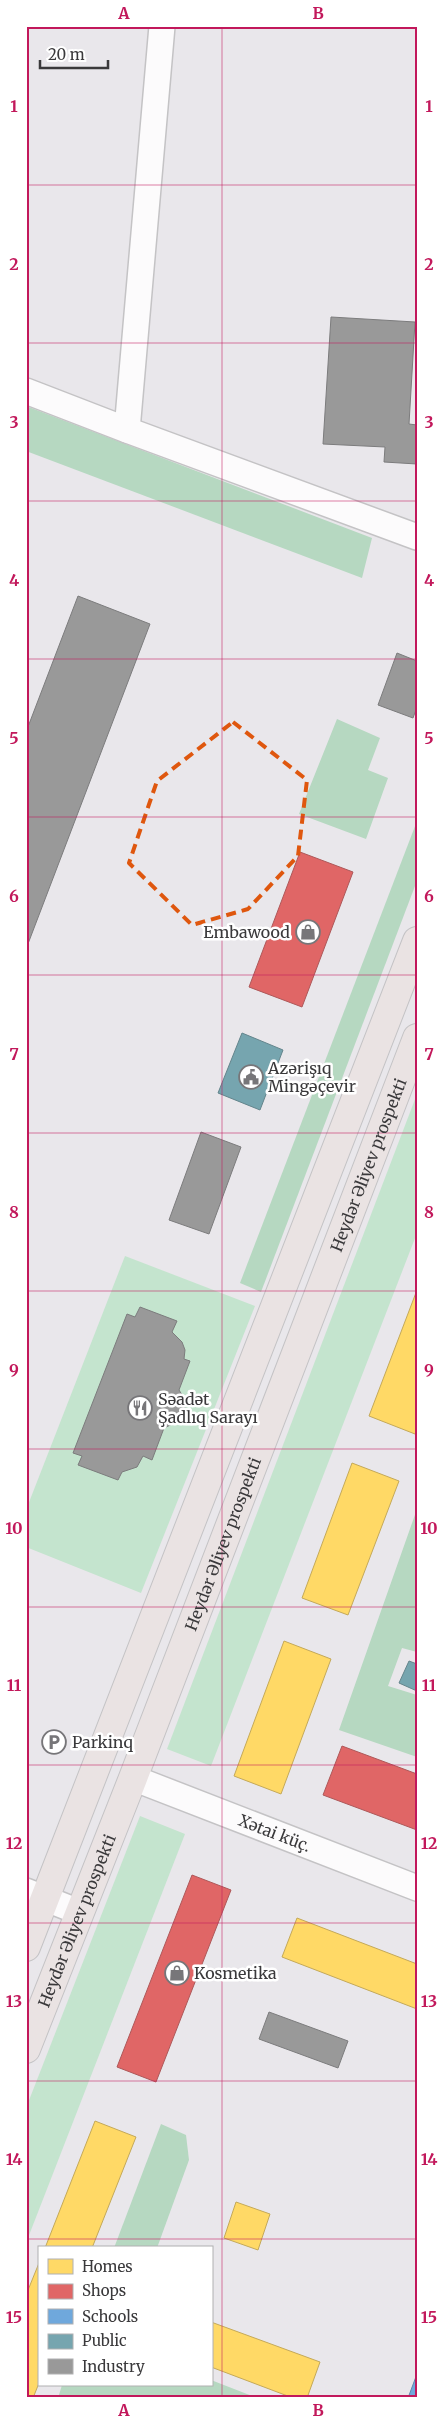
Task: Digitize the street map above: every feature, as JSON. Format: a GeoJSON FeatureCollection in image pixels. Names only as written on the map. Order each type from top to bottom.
{"type":"FeatureCollection","features":[{"type":"Feature","properties":{"kind":"main road"},"geometry":{"type":"LineString","coordinates":[[26,1947],[36,1895],[417,941]]}},
{"type":"Feature","properties":{"kind":"main road","name":"Heydər Əliyev prospekti"},"geometry":{"type":"LineString","coordinates":[[26,2049],[134,1778],[417,1038]]}},
{"type":"Feature","properties":{"kind":"street"},"geometry":{"type":"LineString","coordinates":[[127,430],[162,26]]}},
{"type":"Feature","properties":{"kind":"street"},"geometry":{"type":"LineString","coordinates":[[26,391],[417,536]]}},
{"type":"Feature","properties":{"kind":"street","name":"Xətai küç."},"geometry":{"type":"LineString","coordinates":[[134,1778],[417,1888]]}},
{"type":"Feature","properties":{"kind":"street"},"geometry":{"type":"LineString","coordinates":[[36,1895],[79,1912]]}},
{"type":"Feature","properties":{"kind":"highlighted area"},"geometry":{"type":"Polygon","coordinates":[[[233,722],[307,780],[298,856],[248,909],[192,925],[129,863],[157,781],[233,722]]]}},
{"type":"Feature","properties":{"kind":"green space"},"geometry":{"type":"Polygon","coordinates":[[[26,406],[372,538],[362,578],[26,451],[26,406]]]}},
{"type":"Feature","properties":{"kind":"green space"},"geometry":{"type":"Polygon","coordinates":[[[337,719],[380,738],[368,770],[388,778],[366,839],[299,814],[337,719]]]}},
{"type":"Feature","properties":{"kind":"green space"},"geometry":{"type":"Polygon","coordinates":[[[417,821],[417,877],[415,886],[261,1292],[240,1283],[417,821]]]}},
{"type":"Feature","properties":{"kind":"green space"},"geometry":{"type":"Polygon","coordinates":[[[417,1094],[417,1233],[211,1766],[167,1749],[417,1094]]]}},
{"type":"Feature","properties":{"kind":"green space","name":"Səadət Şadlıq Sarayı"},"geometry":{"type":"Polygon","coordinates":[[[125,1256],[255,1306],[141,1593],[26,1547],[26,1510],[125,1256]]]}},
{"type":"Feature","properties":{"kind":"green space"},"geometry":{"type":"Polygon","coordinates":[[[417,1509],[417,1652],[402,1648],[388,1686],[417,1695],[417,1757],[339,1730],[417,1509]]]}},
{"type":"Feature","properties":{"kind":"green space"},"geometry":{"type":"Polygon","coordinates":[[[140,1816],[185,1834],[26,2243],[26,2108],[140,1816]]]}},
{"type":"Feature","properties":{"kind":"green space"},"geometry":{"type":"Polygon","coordinates":[[[161,2124],[186,2135],[189,2160],[158,2246],[115,2246],[161,2124]]]}},
{"type":"Feature","properties":{"kind":"green space"},"geometry":{"type":"Polygon","coordinates":[[[212,2380],[257,2398],[58,2398],[62,2386],[212,2386],[212,2380]]]}},
{"type":"Feature","properties":{"kind":"building: Homes"},"geometry":{"type":"Polygon","coordinates":[[[417,1290],[417,1430],[415,1434],[369,1416],[417,1290]]]}},
{"type":"Feature","properties":{"kind":"building: Homes"},"geometry":{"type":"Polygon","coordinates":[[[352,1463],[399,1481],[348,1615],[302,1598],[352,1463]]]}},
{"type":"Feature","properties":{"kind":"building: Homes"},"geometry":{"type":"Polygon","coordinates":[[[284,1641],[331,1659],[281,1794],[234,1776],[284,1641]]]}},
{"type":"Feature","properties":{"kind":"building: Homes"},"geometry":{"type":"Polygon","coordinates":[[[297,1918],[417,1964],[417,2009],[282,1957],[297,1918]]]}},
{"type":"Feature","properties":{"kind":"building: Homes"},"geometry":{"type":"Polygon","coordinates":[[[95,2121],[136,2137],[93,2246],[46,2246],[95,2121]]]}},
{"type":"Feature","properties":{"kind":"building: Homes"},"geometry":{"type":"Polygon","coordinates":[[[236,2202],[270,2214],[258,2250],[224,2238],[236,2202]]]}},
{"type":"Feature","properties":{"kind":"building: Homes"},"geometry":{"type":"Polygon","coordinates":[[[38,2265],[38,2386],[33,2398],[26,2398],[26,2295],[38,2265]]]}},
{"type":"Feature","properties":{"kind":"building: Homes"},"geometry":{"type":"Polygon","coordinates":[[[212,2322],[320,2362],[307,2398],[293,2398],[212,2367],[212,2322]]]}},
{"type":"Feature","properties":{"kind":"building: Shops"},"geometry":{"type":"Polygon","coordinates":[[[300,852],[353,872],[302,1007],[249,987],[300,852]]]}},
{"type":"Feature","properties":{"kind":"building: Shops"},"geometry":{"type":"Polygon","coordinates":[[[342,1746],[417,1774],[417,1830],[323,1795],[342,1746]]]}},
{"type":"Feature","properties":{"kind":"building: Shops"},"geometry":{"type":"Polygon","coordinates":[[[192,1875],[231,1890],[156,2082],[117,2067],[192,1875]]]}},
{"type":"Feature","properties":{"kind":"building: Schools"},"geometry":{"type":"Polygon","coordinates":[[[417,2374],[417,2398],[408,2398],[417,2374]]]}},
{"type":"Feature","properties":{"kind":"building: Public"},"geometry":{"type":"Polygon","coordinates":[[[242,1033],[283,1050],[260,1110],[218,1093],[242,1033]]]}},
{"type":"Feature","properties":{"kind":"building: Public"},"geometry":{"type":"Polygon","coordinates":[[[409,1661],[417,1664],[417,1691],[399,1683],[409,1661]]]}},
{"type":"Feature","properties":{"kind":"building: Industry"},"geometry":{"type":"Polygon","coordinates":[[[331,317],[415,322],[409,424],[417,425],[417,464],[384,462],[385,447],[323,444],[331,317]]]}},
{"type":"Feature","properties":{"kind":"building: Industry"},"geometry":{"type":"Polygon","coordinates":[[[78,596],[150,624],[26,949],[26,732],[78,596]]]}},
{"type":"Feature","properties":{"kind":"building: Industry"},"geometry":{"type":"Polygon","coordinates":[[[397,653],[417,661],[417,707],[413,718],[378,705],[397,653]]]}},
{"type":"Feature","properties":{"kind":"building: Industry"},"geometry":{"type":"Polygon","coordinates":[[[201,1132],[241,1147],[209,1234],[169,1220],[201,1132]]]}},
{"type":"Feature","properties":{"kind":"building: Industry"},"geometry":{"type":"Polygon","coordinates":[[[140,1307],[177,1321],[172,1332],[182,1342],[185,1350],[184,1359],[190,1361],[179,1390],[184,1398],[185,1410],[179,1421],[164,1428],[152,1460],[143,1456],[137,1467],[122,1472],[118,1480],[78,1465],[82,1456],[73,1453],[127,1314],[135,1317],[140,1307]]]}},
{"type":"Feature","properties":{"kind":"building: Industry"},"geometry":{"type":"Polygon","coordinates":[[[269,2012],[348,2041],[338,2068],[259,2039],[269,2012]]]}},
{"type":"Feature","properties":{"kind":"place","name":"Embawood"},"geometry":{"type":"Point","coordinates":[308,932]}},
{"type":"Feature","properties":{"kind":"place","name":"Azərişıq Mingəçevir"},"geometry":{"type":"Point","coordinates":[251,1077]}},
{"type":"Feature","properties":{"kind":"place","name":"Səadət Şadlıq Sarayı"},"geometry":{"type":"Point","coordinates":[140,1408]}},
{"type":"Feature","properties":{"kind":"place","name":"Parkinq"},"geometry":{"type":"Point","coordinates":[54,1742]}},
{"type":"Feature","properties":{"kind":"place","name":"Kosmetika"},"geometry":{"type":"Point","coordinates":[177,1973]}}]}
